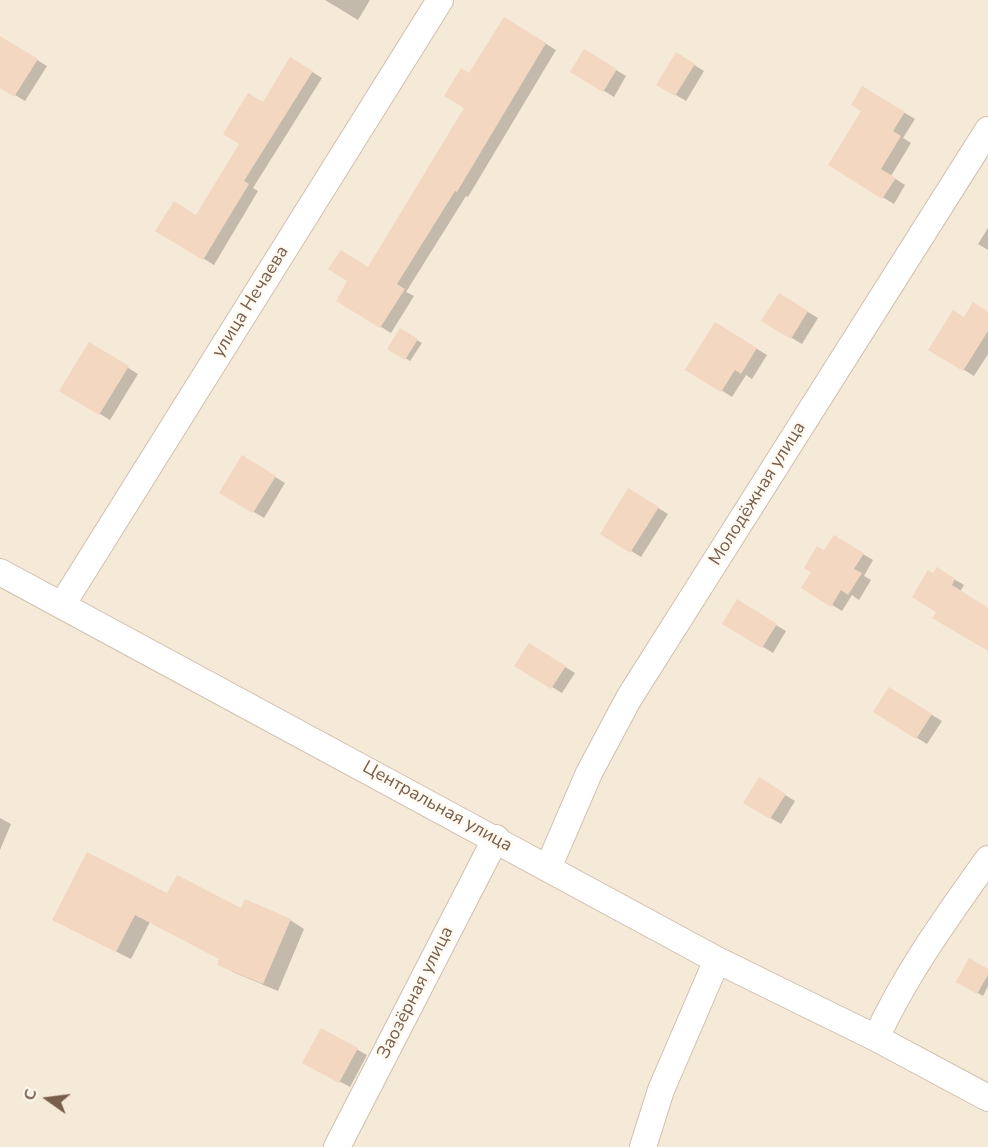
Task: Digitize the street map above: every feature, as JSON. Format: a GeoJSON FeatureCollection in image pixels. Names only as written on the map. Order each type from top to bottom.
{"type":"FeatureCollection","features":[{"type":"Feature","properties":{"kind":"street","name":"улица Нечаева"},"geometry":{"type":"LineString","coordinates":[[62,605],[440,0]]}},
{"type":"Feature","properties":{"kind":"street","name":"Молодёжная улица"},"geometry":{"type":"LineString","coordinates":[[548,868],[589,773],[629,698],[988,130]]}},
{"type":"Feature","properties":{"kind":"street","name":"Центральная улица"},"geometry":{"type":"LineString","coordinates":[[0,572],[496,838],[717,960],[876,1038],[988,1098]]}},
{"type":"Feature","properties":{"kind":"street","name":"Заозёрная улица"},"geometry":{"type":"LineString","coordinates":[[337,1147],[496,838]]}},
{"type":"Feature","properties":{"kind":"street"},"geometry":{"type":"LineString","coordinates":[[876,1038],[895,997],[921,954],[988,859]]}},
{"type":"Feature","properties":{"kind":"street"},"geometry":{"type":"LineString","coordinates":[[643,1147],[661,1090],[717,960]]}},
{"type":"Feature","properties":{"kind":"shaded area"},"geometry":{"type":"Polygon","coordinates":[[[0,0],[988,0],[988,1147],[0,1147],[0,0]]]}},
{"type":"Feature","properties":{"kind":"building"},"geometry":{"type":"Polygon","coordinates":[[[504,17],[546,43],[457,192],[455,191],[397,284],[405,289],[380,328],[336,301],[347,281],[328,269],[341,250],[368,267],[464,108],[444,96],[461,68],[469,73],[504,17]]]}},
{"type":"Feature","properties":{"kind":"building"},"geometry":{"type":"Polygon","coordinates":[[[0,36],[38,59],[14,97],[0,88],[0,36]]]}},
{"type":"Feature","properties":{"kind":"building"},"geometry":{"type":"Polygon","coordinates":[[[584,49],[617,69],[603,92],[570,72],[584,49]]]}},
{"type":"Feature","properties":{"kind":"building"},"geometry":{"type":"Polygon","coordinates":[[[676,52],[695,64],[675,96],[656,85],[676,52]]]}},
{"type":"Feature","properties":{"kind":"building"},"geometry":{"type":"Polygon","coordinates":[[[290,57],[313,71],[244,181],[249,184],[203,260],[155,231],[174,201],[196,215],[239,144],[223,134],[248,93],[263,102],[290,57]]]}},
{"type":"Feature","properties":{"kind":"building"},"geometry":{"type":"Polygon","coordinates":[[[862,86],[905,112],[893,131],[901,136],[881,169],[896,178],[882,199],[828,165],[861,111],[851,105],[862,86]]]}},
{"type":"Feature","properties":{"kind":"building"},"geometry":{"type":"Polygon","coordinates":[[[779,293],[808,311],[791,339],[761,321],[779,293]]]}},
{"type":"Feature","properties":{"kind":"building"},"geometry":{"type":"Polygon","coordinates":[[[973,302],[988,312],[988,331],[963,371],[928,350],[953,310],[964,317],[973,302]]]}},
{"type":"Feature","properties":{"kind":"building"},"geometry":{"type":"Polygon","coordinates":[[[715,322],[757,348],[741,374],[735,370],[721,392],[685,370],[715,322]]]}},
{"type":"Feature","properties":{"kind":"building"},"geometry":{"type":"Polygon","coordinates":[[[400,328],[418,339],[405,360],[387,349],[400,328]]]}},
{"type":"Feature","properties":{"kind":"building"},"geometry":{"type":"Polygon","coordinates":[[[89,342],[129,366],[99,415],[59,391],[89,342]]]}},
{"type":"Feature","properties":{"kind":"building"},"geometry":{"type":"Polygon","coordinates":[[[242,455],[276,476],[253,513],[219,493],[242,455]]]}},
{"type":"Feature","properties":{"kind":"building"},"geometry":{"type":"Polygon","coordinates":[[[628,488],[659,507],[630,553],[600,534],[628,488]]]}},
{"type":"Feature","properties":{"kind":"building"},"geometry":{"type":"Polygon","coordinates":[[[834,535],[864,553],[854,569],[862,573],[848,595],[841,590],[831,607],[801,588],[811,572],[804,568],[817,546],[824,550],[834,535]]]}},
{"type":"Feature","properties":{"kind":"building"},"geometry":{"type":"Polygon","coordinates":[[[937,567],[955,579],[952,585],[988,608],[988,651],[932,618],[936,612],[912,597],[928,570],[933,573],[937,567]]]}},
{"type":"Feature","properties":{"kind":"building"},"geometry":{"type":"Polygon","coordinates":[[[737,599],[777,624],[762,648],[722,624],[737,599]]]}},
{"type":"Feature","properties":{"kind":"building"},"geometry":{"type":"Polygon","coordinates":[[[529,643],[566,666],[551,689],[514,666],[529,643]]]}},
{"type":"Feature","properties":{"kind":"building"},"geometry":{"type":"Polygon","coordinates":[[[889,687],[932,714],[916,739],[873,712],[889,687]]]}},
{"type":"Feature","properties":{"kind":"building"},"geometry":{"type":"Polygon","coordinates":[[[759,777],[786,794],[770,819],[743,803],[759,777]]]}},
{"type":"Feature","properties":{"kind":"building"},"geometry":{"type":"Polygon","coordinates":[[[87,852],[167,893],[177,875],[241,908],[245,899],[291,919],[263,984],[217,965],[219,959],[135,915],[116,952],[52,920],[87,852]]]}},
{"type":"Feature","properties":{"kind":"building"},"geometry":{"type":"Polygon","coordinates":[[[969,958],[988,969],[988,975],[977,994],[956,982],[969,958]]]}},
{"type":"Feature","properties":{"kind":"building"},"geometry":{"type":"Polygon","coordinates":[[[321,1028],[358,1048],[339,1083],[302,1063],[321,1028]]]}}]}
